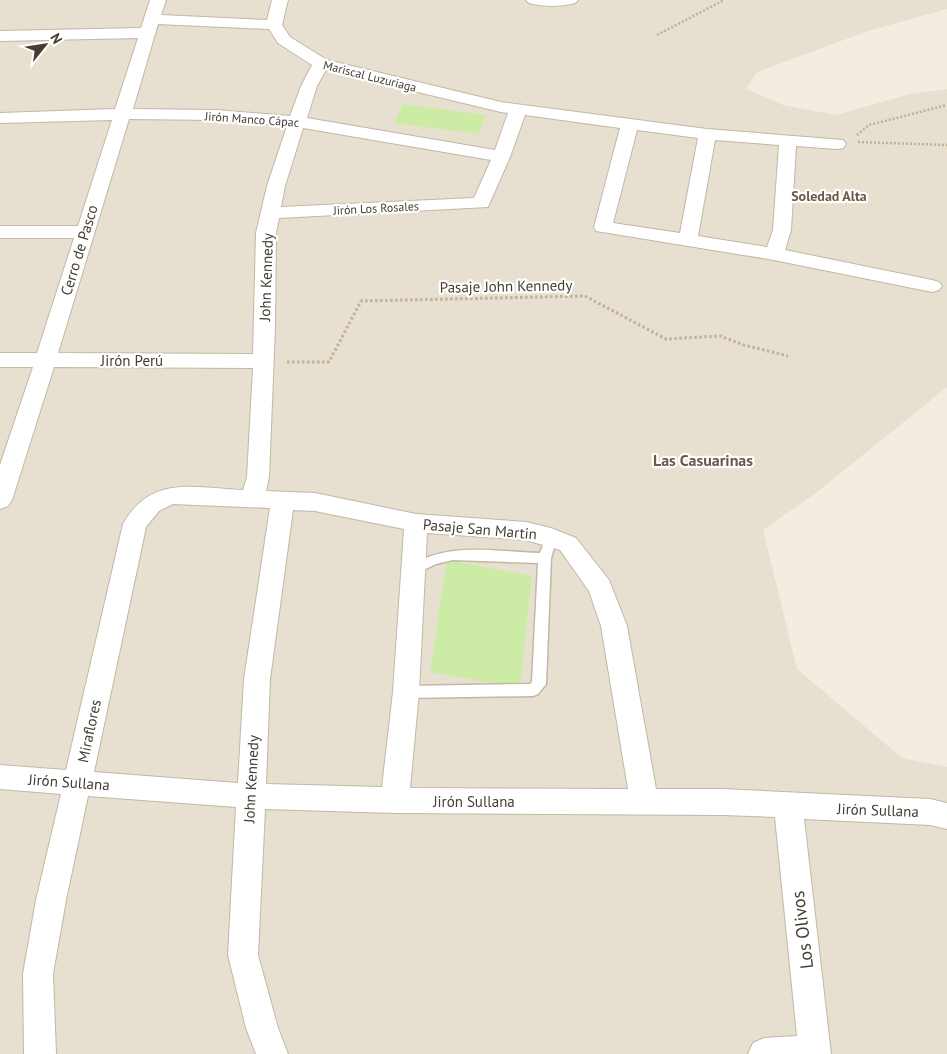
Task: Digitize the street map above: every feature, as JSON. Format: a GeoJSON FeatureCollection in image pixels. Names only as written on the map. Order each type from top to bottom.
{"type":"FeatureCollection","features":[{"type":"Feature","properties":{"kind":"street","name":"Cerro de Pasco"},"geometry":{"type":"LineString","coordinates":[[0,500],[46,360],[84,232],[158,0]]}},
{"type":"Feature","properties":{"kind":"street"},"geometry":{"type":"LineString","coordinates":[[0,36],[149,26],[274,26],[280,0]]}},
{"type":"Feature","properties":{"kind":"street"},"geometry":{"type":"LineString","coordinates":[[534,0],[570,0]]}},
{"type":"Feature","properties":{"kind":"street","name":"Mariscal Luzuriaga"},"geometry":{"type":"LineString","coordinates":[[274,26],[284,40],[321,64],[400,84],[518,110],[707,134],[788,141],[843,143]]}},
{"type":"Feature","properties":{"kind":"street","name":"John Kennedy"},"geometry":{"type":"LineString","coordinates":[[252,498],[258,477],[266,233],[276,186],[297,121],[309,86],[321,64]]}},
{"type":"Feature","properties":{"kind":"street"},"geometry":{"type":"LineString","coordinates":[[501,157],[518,110]]}},
{"type":"Feature","properties":{"kind":"street","name":"Jirón Manco Cápac"},"geometry":{"type":"LineString","coordinates":[[0,118],[189,114],[297,121],[501,157]]}},
{"type":"Feature","properties":{"kind":"street"},"geometry":{"type":"LineString","coordinates":[[630,124],[603,227],[774,254],[932,286]]}},
{"type":"Feature","properties":{"kind":"street"},"geometry":{"type":"LineString","coordinates":[[688,240],[707,134]]}},
{"type":"Feature","properties":{"kind":"street"},"geometry":{"type":"LineString","coordinates":[[774,254],[782,230],[784,215],[788,141]]}},
{"type":"Feature","properties":{"kind":"street","name":"Jirón Los Rosales"},"geometry":{"type":"LineString","coordinates":[[271,212],[481,203],[501,157]]}},
{"type":"Feature","properties":{"kind":"street"},"geometry":{"type":"LineString","coordinates":[[0,232],[84,232]]}},
{"type":"Feature","properties":{"kind":"street","name":"Jirón Perú"},"geometry":{"type":"LineString","coordinates":[[0,360],[263,361]]}},
{"type":"Feature","properties":{"kind":"street","name":"Pasaje San Martin"},"geometry":{"type":"LineString","coordinates":[[151,505],[170,495],[315,502],[416,523],[526,531],[548,547],[568,544],[600,587],[614,626],[644,802]]}},
{"type":"Feature","properties":{"kind":"street","name":"John Kennedy"},"geometry":{"type":"LineString","coordinates":[[272,1054],[262,1028],[243,955],[257,679],[283,501]]}},
{"type":"Feature","properties":{"kind":"street","name":"Miraflores"},"geometry":{"type":"LineString","coordinates":[[40,1054],[38,974],[51,900],[135,524],[151,505]]}},
{"type":"Feature","properties":{"kind":"street"},"geometry":{"type":"LineString","coordinates":[[395,800],[406,692],[416,523]]}},
{"type":"Feature","properties":{"kind":"street","name":"Jirón Sullana"},"geometry":{"type":"LineString","coordinates":[[0,777],[250,796],[395,800],[723,802],[930,812],[947,816]]}},
{"type":"Feature","properties":{"kind":"street","name":"Los Olivos"},"geometry":{"type":"LineString","coordinates":[[788,806],[816,1052]]}},
{"type":"Feature","properties":{"kind":"street"},"geometry":{"type":"LineString","coordinates":[[764,1054],[816,1052]]}},
{"type":"Feature","properties":{"kind":"lane"},"geometry":{"type":"LineString","coordinates":[[406,692],[533,690],[537,687],[539,684],[548,547],[453,555],[434,560],[413,570]]}},
{"type":"Feature","properties":{"kind":"path"},"geometry":{"type":"LineString","coordinates":[[657,35],[724,0]]}},
{"type":"Feature","properties":{"kind":"path"},"geometry":{"type":"LineString","coordinates":[[843,143],[869,125],[947,105]]}},
{"type":"Feature","properties":{"kind":"path"},"geometry":{"type":"LineString","coordinates":[[843,143],[947,145]]}},
{"type":"Feature","properties":{"kind":"path","name":"Pasaje John Kennedy"},"geometry":{"type":"LineString","coordinates":[[263,361],[328,362],[361,301],[585,296],[666,339],[720,336],[744,345],[788,356]]}},
{"type":"Feature","properties":{"kind":"shaded area"},"geometry":{"type":"Polygon","coordinates":[[[0,0],[947,0],[947,9],[868,31],[757,72],[746,89],[783,105],[836,115],[910,94],[947,89],[947,387],[816,493],[763,530],[797,669],[902,758],[947,767],[947,1054],[0,1054],[0,0]]]}},
{"type":"Feature","properties":{"kind":"green space"},"geometry":{"type":"Polygon","coordinates":[[[403,104],[486,115],[478,134],[394,123],[403,104]]]}},
{"type":"Feature","properties":{"kind":"green space"},"geometry":{"type":"Polygon","coordinates":[[[447,560],[532,576],[520,688],[430,672],[447,560]]]}},
{"type":"Feature","properties":{"kind":"district","name":"Soledad Alta"},"geometry":{"type":"Point","coordinates":[829,196]}},
{"type":"Feature","properties":{"kind":"district","name":"Las Casuarinas"},"geometry":{"type":"Point","coordinates":[703,460]}}]}
